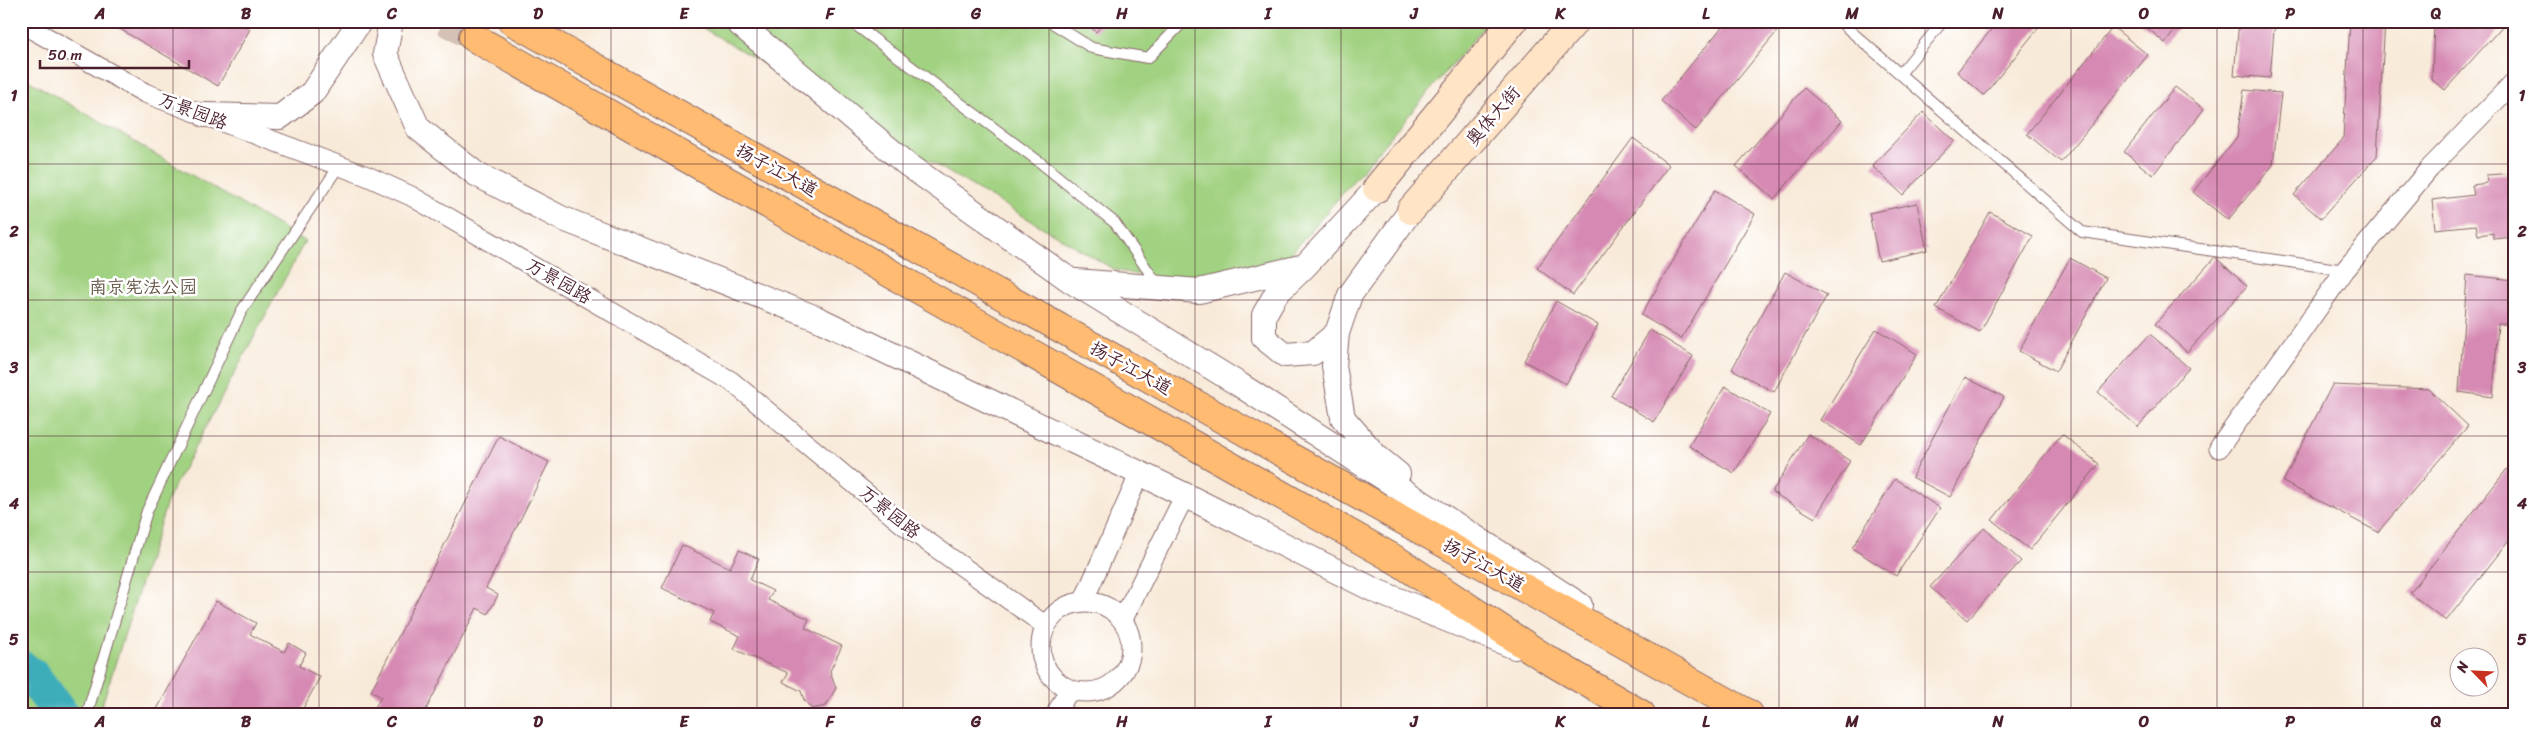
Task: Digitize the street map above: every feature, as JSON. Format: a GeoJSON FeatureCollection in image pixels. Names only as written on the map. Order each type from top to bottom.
{"type":"FeatureCollection","features":[{"type":"Feature","properties":{"kind":"highway","name":"扬子江大道"},"geometry":{"type":"LineString","coordinates":[[512,21],[1749,714]]}},
{"type":"Feature","properties":{"kind":"highway","name":"扬子江大道"},"geometry":{"type":"LineString","coordinates":[[472,37],[1398,562],[1545,658],[1641,714]]}},
{"type":"Feature","properties":{"kind":"main road"},"geometry":{"type":"LineString","coordinates":[[1376,188],[1513,21]]}},
{"type":"Feature","properties":{"kind":"main road","name":"奥体大街"},"geometry":{"type":"LineString","coordinates":[[1411,210],[1575,21]]}},
{"type":"Feature","properties":{"kind":"street"},"geometry":{"type":"LineString","coordinates":[[205,115],[280,117],[312,93],[360,21]]}},
{"type":"Feature","properties":{"kind":"street"},"geometry":{"type":"LineString","coordinates":[[392,21],[385,54],[418,128],[476,174],[561,218],[816,318],[1139,475],[1185,495],[1376,591],[1545,658]]}},
{"type":"Feature","properties":{"kind":"street"},"geometry":{"type":"LineString","coordinates":[[736,21],[907,164],[1071,281],[1240,385],[1478,541],[1749,714]]}},
{"type":"Feature","properties":{"kind":"street","name":"万景园路"},"geometry":{"type":"LineString","coordinates":[[21,23],[145,93],[339,166],[411,196],[731,381],[904,525],[1046,626]]}},
{"type":"Feature","properties":{"kind":"street"},"geometry":{"type":"LineString","coordinates":[[2219,448],[2345,270],[2430,168],[2515,81]]}},
{"type":"Feature","properties":{"kind":"street"},"geometry":{"type":"LineString","coordinates":[[1337,333],[1313,353],[1285,355],[1264,338],[1264,316],[1276,294],[1305,266],[1376,188]]}},
{"type":"Feature","properties":{"kind":"street"},"geometry":{"type":"LineString","coordinates":[[1411,210],[1350,294],[1337,333],[1334,366],[1343,418],[1376,456],[1478,541]]}},
{"type":"Feature","properties":{"kind":"street"},"geometry":{"type":"LineString","coordinates":[[1071,281],[1199,291],[1305,266]]}},
{"type":"Feature","properties":{"kind":"street"},"geometry":{"type":"LineString","coordinates":[[1083,602],[1139,475]]}},
{"type":"Feature","properties":{"kind":"street"},"geometry":{"type":"LineString","coordinates":[[1122,619],[1185,495]]}},
{"type":"Feature","properties":{"kind":"street"},"geometry":{"type":"LineString","coordinates":[[1083,602],[1105,606],[1122,619],[1130,632],[1132,647],[1130,662],[1123,675],[1112,685],[1099,692],[1084,693],[1069,690],[1056,682],[1047,670],[1041,656],[1041,640],[1046,626],[1055,614],[1068,605],[1083,602]]}},
{"type":"Feature","properties":{"kind":"street"},"geometry":{"type":"LineString","coordinates":[[1056,714],[1069,690]]}},
{"type":"Feature","properties":{"kind":"lane"},"geometry":{"type":"LineString","coordinates":[[850,21],[1041,163],[1114,223],[1160,288]]}},
{"type":"Feature","properties":{"kind":"lane"},"geometry":{"type":"LineString","coordinates":[[1049,21],[1092,48],[1148,58],[1184,21]]}},
{"type":"Feature","properties":{"kind":"lane"},"geometry":{"type":"LineString","coordinates":[[1839,21],[2082,232],[2345,270]]}},
{"type":"Feature","properties":{"kind":"lane"},"geometry":{"type":"LineString","coordinates":[[1900,74],[1943,21]]}},
{"type":"Feature","properties":{"kind":"lane"},"geometry":{"type":"LineString","coordinates":[[87,714],[147,511],[242,310],[339,166]]}},
{"type":"Feature","properties":{"kind":"green space"},"geometry":{"type":"Polygon","coordinates":[[[691,21],[1489,21],[1290,255],[1238,273],[1187,281],[1143,276],[1115,270],[691,21]]]}},
{"type":"Feature","properties":{"kind":"green space","name":"南京宪法公园"},"geometry":{"type":"Polygon","coordinates":[[[21,76],[305,241],[169,496],[99,714],[21,714],[21,76]]]}},
{"type":"Feature","properties":{"kind":"building"},"geometry":{"type":"Polygon","coordinates":[[[106,21],[236,21],[250,29],[218,86],[106,21]]]}},
{"type":"Feature","properties":{"kind":"building"},"geometry":{"type":"Polygon","coordinates":[[[1083,21],[1105,21],[1096,32],[1083,21]]]}},
{"type":"Feature","properties":{"kind":"building"},"geometry":{"type":"Polygon","coordinates":[[[1727,21],[1770,21],[1779,29],[1696,130],[1661,101],[1727,21]]]}},
{"type":"Feature","properties":{"kind":"building"},"geometry":{"type":"Polygon","coordinates":[[[1998,21],[2044,21],[1984,95],[1957,72],[1998,21]]]}},
{"type":"Feature","properties":{"kind":"building"},"geometry":{"type":"Polygon","coordinates":[[[2139,21],[2183,21],[2165,43],[2139,21]]]}},
{"type":"Feature","properties":{"kind":"building"},"geometry":{"type":"Polygon","coordinates":[[[2239,21],[2282,21],[2274,30],[2270,78],[2234,75],[2239,21]]]}},
{"type":"Feature","properties":{"kind":"building"},"geometry":{"type":"Polygon","coordinates":[[[2350,21],[2385,21],[2377,156],[2321,219],[2294,195],[2343,139],[2350,21]]]}},
{"type":"Feature","properties":{"kind":"building"},"geometry":{"type":"Polygon","coordinates":[[[2434,21],[2507,21],[2445,90],[2432,80],[2434,21]]]}},
{"type":"Feature","properties":{"kind":"building"},"geometry":{"type":"Polygon","coordinates":[[[2113,27],[2148,55],[2061,162],[2027,134],[2113,27]]]}},
{"type":"Feature","properties":{"kind":"building"},"geometry":{"type":"Polygon","coordinates":[[[2175,87],[2204,109],[2153,175],[2124,152],[2175,87]]]}},
{"type":"Feature","properties":{"kind":"building"},"geometry":{"type":"Polygon","coordinates":[[[1804,88],[1842,121],[1774,199],[1736,166],[1804,88]]]}},
{"type":"Feature","properties":{"kind":"building"},"geometry":{"type":"Polygon","coordinates":[[[2244,90],[2281,93],[2273,165],[2228,220],[2193,192],[2237,137],[2244,90]]]}},
{"type":"Feature","properties":{"kind":"building"},"geometry":{"type":"Polygon","coordinates":[[[1923,112],[1954,141],[1903,195],[1872,166],[1923,112]]]}},
{"type":"Feature","properties":{"kind":"building"},"geometry":{"type":"Polygon","coordinates":[[[1633,138],[1669,165],[1573,295],[1537,268],[1633,138]]]}},
{"type":"Feature","properties":{"kind":"building"},"geometry":{"type":"Polygon","coordinates":[[[2515,173],[2515,237],[2493,239],[2493,233],[2478,235],[2476,225],[2435,229],[2432,200],[2474,195],[2472,185],[2487,183],[2486,175],[2515,173]]]}},
{"type":"Feature","properties":{"kind":"building"},"geometry":{"type":"Polygon","coordinates":[[[1715,190],[1755,214],[1681,339],[1641,315],[1715,190]]]}},
{"type":"Feature","properties":{"kind":"building"},"geometry":{"type":"Polygon","coordinates":[[[1917,203],[1927,250],[1879,261],[1869,213],[1917,203]]]}},
{"type":"Feature","properties":{"kind":"building"},"geometry":{"type":"Polygon","coordinates":[[[1990,212],[2033,236],[1980,332],[1936,308],[1990,212]]]}},
{"type":"Feature","properties":{"kind":"building"},"geometry":{"type":"Polygon","coordinates":[[[2215,257],[2247,286],[2187,352],[2155,324],[2215,257]]]}},
{"type":"Feature","properties":{"kind":"building"},"geometry":{"type":"Polygon","coordinates":[[[2070,258],[2106,278],[2056,371],[2019,351],[2070,258]]]}},
{"type":"Feature","properties":{"kind":"building"},"geometry":{"type":"Polygon","coordinates":[[[1785,272],[1827,295],[1774,392],[1732,369],[1785,272]]]}},
{"type":"Feature","properties":{"kind":"building"},"geometry":{"type":"Polygon","coordinates":[[[2467,275],[2515,280],[2515,324],[2498,324],[2493,397],[2459,392],[2467,275]]]}},
{"type":"Feature","properties":{"kind":"building"},"geometry":{"type":"Polygon","coordinates":[[[1556,301],[1598,325],[1566,384],[1524,361],[1556,301]]]}},
{"type":"Feature","properties":{"kind":"building"},"geometry":{"type":"Polygon","coordinates":[[[1876,329],[1917,354],[1861,445],[1820,420],[1876,329]]]}},
{"type":"Feature","properties":{"kind":"building"},"geometry":{"type":"Polygon","coordinates":[[[1650,330],[1693,356],[1654,422],[1611,396],[1650,330]]]}},
{"type":"Feature","properties":{"kind":"building"},"geometry":{"type":"Polygon","coordinates":[[[2150,334],[2189,368],[2138,427],[2098,392],[2150,334]]]}},
{"type":"Feature","properties":{"kind":"building"},"geometry":{"type":"Polygon","coordinates":[[[1965,377],[2004,397],[1950,497],[1912,477],[1965,377]]]}},
{"type":"Feature","properties":{"kind":"building"},"geometry":{"type":"Polygon","coordinates":[[[2332,385],[2429,389],[2468,426],[2378,532],[2283,482],[2332,385]]]}},
{"type":"Feature","properties":{"kind":"building"},"geometry":{"type":"Polygon","coordinates":[[[1725,386],[1770,414],[1734,473],[1689,446],[1725,386]]]}},
{"type":"Feature","properties":{"kind":"building"},"geometry":{"type":"Polygon","coordinates":[[[1808,434],[1850,461],[1815,518],[1772,492],[1808,434]]]}},
{"type":"Feature","properties":{"kind":"building"},"geometry":{"type":"Polygon","coordinates":[[[2062,434],[2099,464],[2030,550],[1992,520],[2062,434]]]}},
{"type":"Feature","properties":{"kind":"building"},"geometry":{"type":"Polygon","coordinates":[[[499,436],[549,462],[486,588],[498,595],[488,614],[477,608],[424,714],[371,714],[381,697],[371,691],[499,436]]]}},
{"type":"Feature","properties":{"kind":"building"},"geometry":{"type":"Polygon","coordinates":[[[2507,469],[2515,475],[2515,533],[2446,621],[2410,593],[2507,469]]]}},
{"type":"Feature","properties":{"kind":"building"},"geometry":{"type":"Polygon","coordinates":[[[1895,479],[1940,508],[1896,576],[1852,548],[1895,479]]]}},
{"type":"Feature","properties":{"kind":"building"},"geometry":{"type":"Polygon","coordinates":[[[1984,528],[2021,561],[1967,620],[1930,587],[1984,528]]]}},
{"type":"Feature","properties":{"kind":"building"},"geometry":{"type":"Polygon","coordinates":[[[682,545],[730,568],[739,550],[759,559],[750,580],[773,591],[768,600],[809,619],[805,628],[842,646],[830,671],[836,688],[826,706],[812,709],[804,700],[801,691],[783,682],[788,673],[734,649],[740,636],[710,622],[714,613],[662,588],[682,545]]]}},
{"type":"Feature","properties":{"kind":"building"},"geometry":{"type":"Polygon","coordinates":[[[216,601],[256,623],[250,634],[284,652],[289,643],[306,653],[299,666],[320,677],[300,714],[161,714],[156,711],[216,601]]]}},
{"type":"Feature","properties":{"kind":"waterway"},"geometry":{"type":"LineString","coordinates":[[21,668],[33,677],[61,714]]}},
{"type":"Feature","properties":{"kind":"tunnel"},"geometry":{"type":"LineString","coordinates":[[444,21],[473,37]]}}]}
